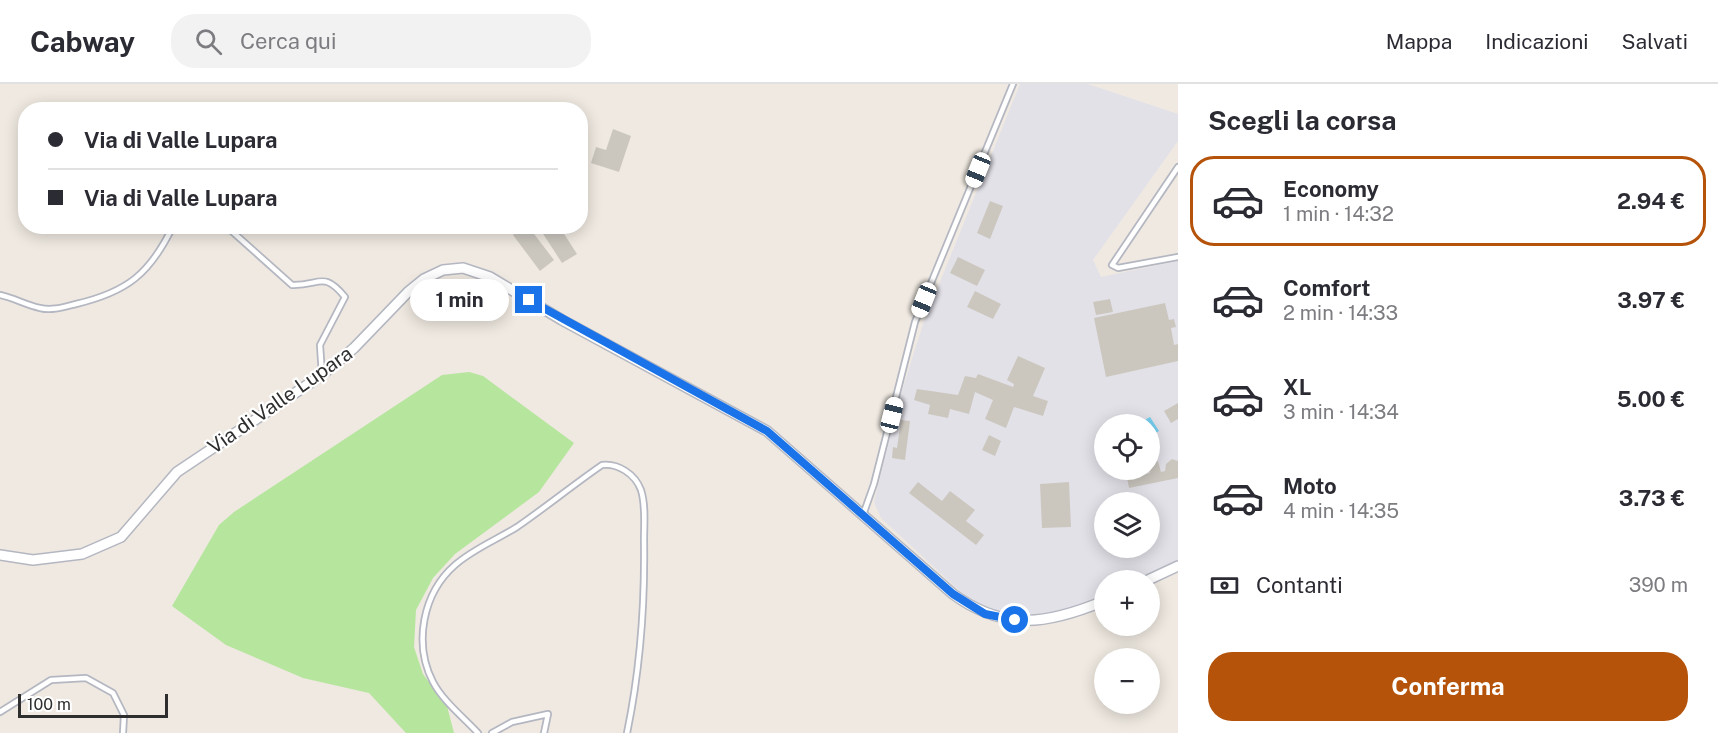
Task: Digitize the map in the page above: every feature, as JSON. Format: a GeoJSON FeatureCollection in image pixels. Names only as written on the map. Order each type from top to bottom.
{"type":"FeatureCollection","features":[{"type":"Feature","properties":{"kind":"street","name":"Via di Valle Lupara"},"geometry":{"type":"LineString","coordinates":[[0,555],[33,560],[82,554],[121,537],[177,472],[322,375],[354,348],[408,292],[424,279],[443,270],[469,270],[496,280],[562,320],[758,426],[784,444],[968,605],[993,617],[1041,620],[1067,615],[1094,605]]}},
{"type":"Feature","properties":{"kind":"street"},"geometry":{"type":"LineString","coordinates":[[1160,574],[1178,566]]}},
{"type":"Feature","properties":{"kind":"lane"},"geometry":{"type":"LineString","coordinates":[[863,515],[874,484],[915,322],[1013,84]]}},
{"type":"Feature","properties":{"kind":"lane"},"geometry":{"type":"LineString","coordinates":[[1178,167],[1112,265],[1118,268],[1178,257]]}},
{"type":"Feature","properties":{"kind":"lane"},"geometry":{"type":"LineString","coordinates":[[0,295],[53,310],[108,296],[125,288],[160,254],[169,234]]}},
{"type":"Feature","properties":{"kind":"lane"},"geometry":{"type":"LineString","coordinates":[[235,234],[292,285],[323,279],[335,285],[345,297],[320,345],[322,375]]}},
{"type":"Feature","properties":{"kind":"lane"},"geometry":{"type":"LineString","coordinates":[[478,733],[433,682],[424,656],[422,636],[425,612],[435,587],[454,566],[476,549],[516,527],[602,465],[611,464],[622,468],[636,480],[644,503],[645,590],[635,693],[627,733]]}},
{"type":"Feature","properties":{"kind":"lane"},"geometry":{"type":"LineString","coordinates":[[0,712],[51,680],[86,678],[113,693],[124,715],[123,733]]}},
{"type":"Feature","properties":{"kind":"lane"},"geometry":{"type":"LineString","coordinates":[[492,733],[512,722],[548,714],[544,733]]}},
{"type":"Feature","properties":{"kind":"shaded area"},"geometry":{"type":"Polygon","coordinates":[[[1020,84],[1088,84],[1178,114],[1178,141],[1093,260],[1101,277],[1178,261],[1178,560],[1158,570],[1094,570],[1094,600],[1078,607],[1045,614],[1010,616],[999,614],[964,595],[881,518],[874,502],[900,397],[923,324],[1020,84]]]}},
{"type":"Feature","properties":{"kind":"green space"},"geometry":{"type":"Polygon","coordinates":[[[469,372],[483,376],[574,443],[539,492],[455,554],[433,578],[416,610],[414,647],[423,674],[447,706],[454,733],[406,733],[369,693],[303,678],[226,645],[172,606],[219,525],[234,512],[442,375],[469,372]]]}},
{"type":"Feature","properties":{"kind":"building"},"geometry":{"type":"Polygon","coordinates":[[[613,129],[631,136],[619,172],[591,163],[596,147],[606,150],[613,129]]]}},
{"type":"Feature","properties":{"kind":"building"},"geometry":{"type":"Polygon","coordinates":[[[990,201],[1003,206],[990,239],[977,233],[990,201]]]}},
{"type":"Feature","properties":{"kind":"building"},"geometry":{"type":"Polygon","coordinates":[[[534,234],[554,260],[540,271],[513,235],[534,234]]]}},
{"type":"Feature","properties":{"kind":"building"},"geometry":{"type":"Polygon","coordinates":[[[543,234],[564,234],[577,254],[562,263],[543,234]]]}},
{"type":"Feature","properties":{"kind":"building"},"geometry":{"type":"Polygon","coordinates":[[[958,257],[985,270],[977,286],[950,273],[958,257]]]}},
{"type":"Feature","properties":{"kind":"building"},"geometry":{"type":"Polygon","coordinates":[[[975,291],[1001,304],[993,319],[967,307],[975,291]]]}},
{"type":"Feature","properties":{"kind":"building"},"geometry":{"type":"Polygon","coordinates":[[[1110,299],[1113,312],[1096,315],[1093,302],[1110,299]]]}},
{"type":"Feature","properties":{"kind":"building"},"geometry":{"type":"Polygon","coordinates":[[[1165,303],[1169,320],[1174,319],[1176,327],[1171,328],[1174,345],[1178,344],[1178,361],[1106,377],[1094,318],[1165,303]]]}},
{"type":"Feature","properties":{"kind":"building"},"geometry":{"type":"Polygon","coordinates":[[[1018,356],[1045,368],[1033,396],[1048,401],[1043,416],[1014,407],[1006,428],[985,419],[993,400],[975,392],[969,414],[950,409],[948,418],[928,414],[930,405],[914,400],[917,389],[958,395],[965,376],[976,378],[978,374],[1013,387],[1014,384],[1007,380],[1018,356]]]}},
{"type":"Feature","properties":{"kind":"building"},"geometry":{"type":"Polygon","coordinates":[[[1178,403],[1178,419],[1171,423],[1164,411],[1178,403]]]}},
{"type":"Feature","properties":{"kind":"building"},"geometry":{"type":"Polygon","coordinates":[[[901,420],[910,421],[905,460],[892,458],[893,447],[897,448],[901,420]]]}},
{"type":"Feature","properties":{"kind":"building"},"geometry":{"type":"Polygon","coordinates":[[[989,435],[1001,441],[995,456],[982,450],[989,435]]]}},
{"type":"Feature","properties":{"kind":"building"},"geometry":{"type":"Polygon","coordinates":[[[1172,459],[1178,461],[1178,478],[1129,488],[1127,480],[1160,480],[1160,468],[1161,472],[1165,471],[1166,464],[1172,459]]]}},
{"type":"Feature","properties":{"kind":"building"},"geometry":{"type":"Polygon","coordinates":[[[918,482],[942,501],[950,491],[975,510],[966,521],[984,535],[976,545],[909,493],[918,482]]]}},
{"type":"Feature","properties":{"kind":"building"},"geometry":{"type":"Polygon","coordinates":[[[1069,482],[1071,527],[1042,528],[1040,484],[1069,482]]]}},
{"type":"Feature","properties":{"kind":"route"},"geometry":{"type":"LineString","coordinates":[[529,300],[767,431],[953,594],[985,614],[1015,620]]}}]}
